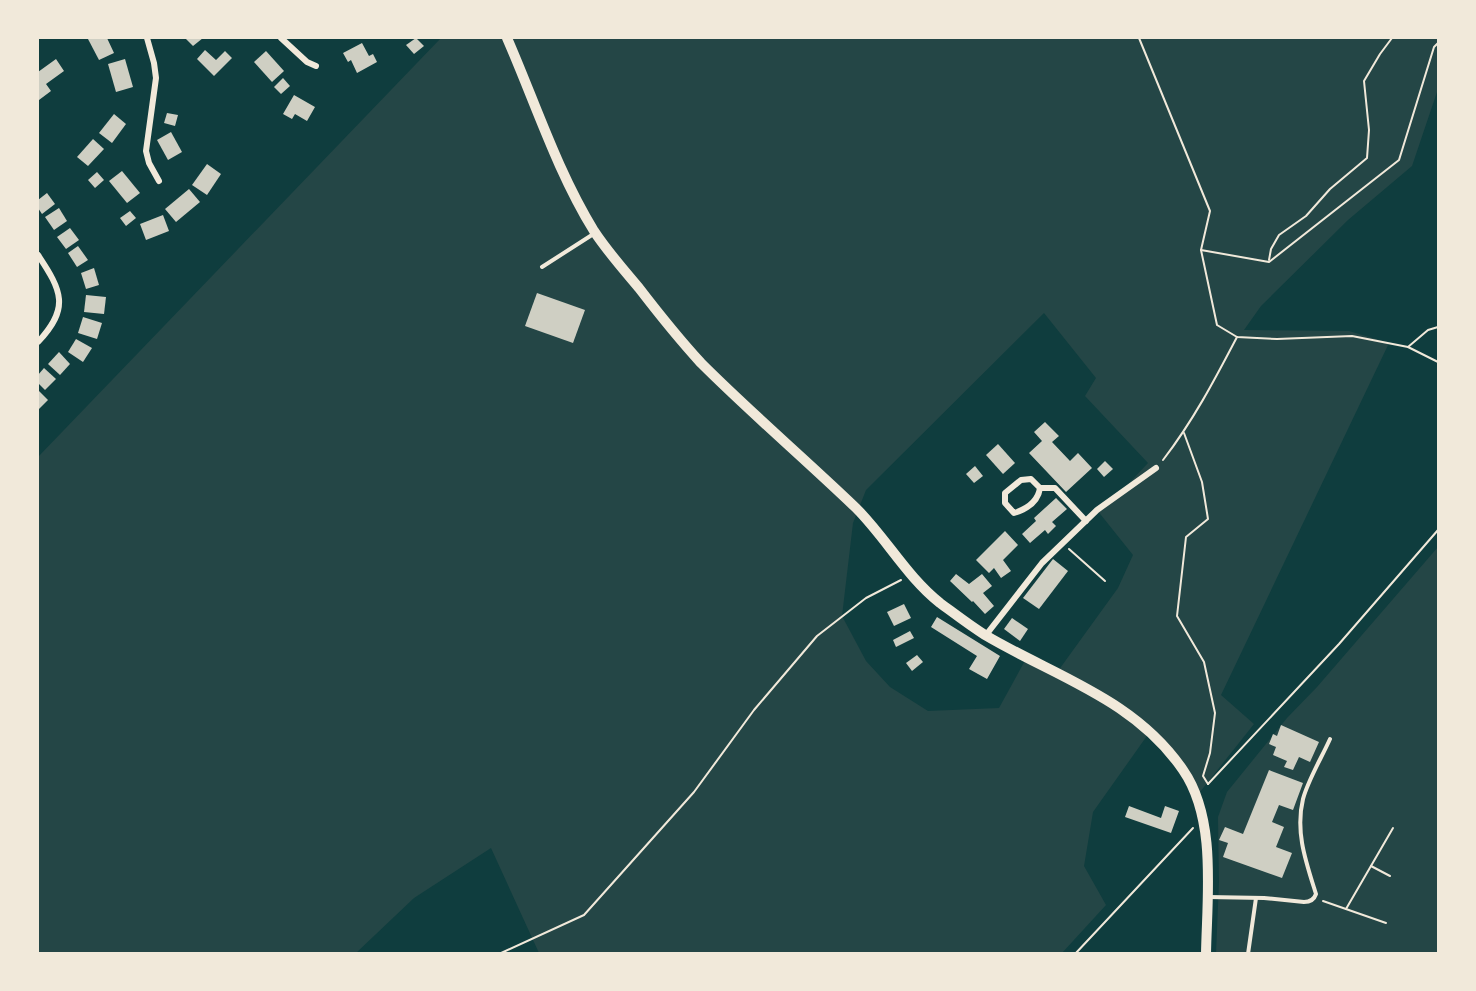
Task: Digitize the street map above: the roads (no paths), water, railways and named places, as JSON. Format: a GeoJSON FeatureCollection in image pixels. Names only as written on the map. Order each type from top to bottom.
{"type":"FeatureCollection","features":[{"type":"Feature","properties":{"kind":"street"},"geometry":{"type":"LineString","coordinates":[[147,38],[156,78],[146,151],[149,163],[159,181]]}},
{"type":"Feature","properties":{"kind":"street"},"geometry":{"type":"LineString","coordinates":[[281,38],[307,62],[316,66]]}},
{"type":"Feature","properties":{"kind":"street"},"geometry":{"type":"LineString","coordinates":[[507,38],[558,160],[596,233],[648,300],[700,361],[858,510],[927,593],[986,635],[1085,685],[1110,701],[1149,732],[1185,772],[1196,797],[1206,842],[1206,954]]}},
{"type":"Feature","properties":{"kind":"street"},"geometry":{"type":"LineString","coordinates":[[38,255],[54,282],[59,298],[55,321],[38,342]]}},
{"type":"Feature","properties":{"kind":"street"},"geometry":{"type":"LineString","coordinates":[[986,635],[1042,563],[1062,543],[1097,510],[1156,468]]}},
{"type":"Feature","properties":{"kind":"street"},"geometry":{"type":"LineString","coordinates":[[1040,488],[1039,496],[1025,509],[1014,513],[1005,503],[1005,493],[1021,480],[1031,479],[1040,488],[1055,488],[1086,520]]}},
{"type":"Feature","properties":{"kind":"lane"},"geometry":{"type":"LineString","coordinates":[[542,267],[596,233]]}},
{"type":"Feature","properties":{"kind":"lane"},"geometry":{"type":"LineString","coordinates":[[1207,897],[1304,902],[1310,902],[1315,898],[1316,894],[1302,847],[1303,798],[1330,739]]}},
{"type":"Feature","properties":{"kind":"lane"},"geometry":{"type":"LineString","coordinates":[[1248,954],[1256,898]]}}]}
